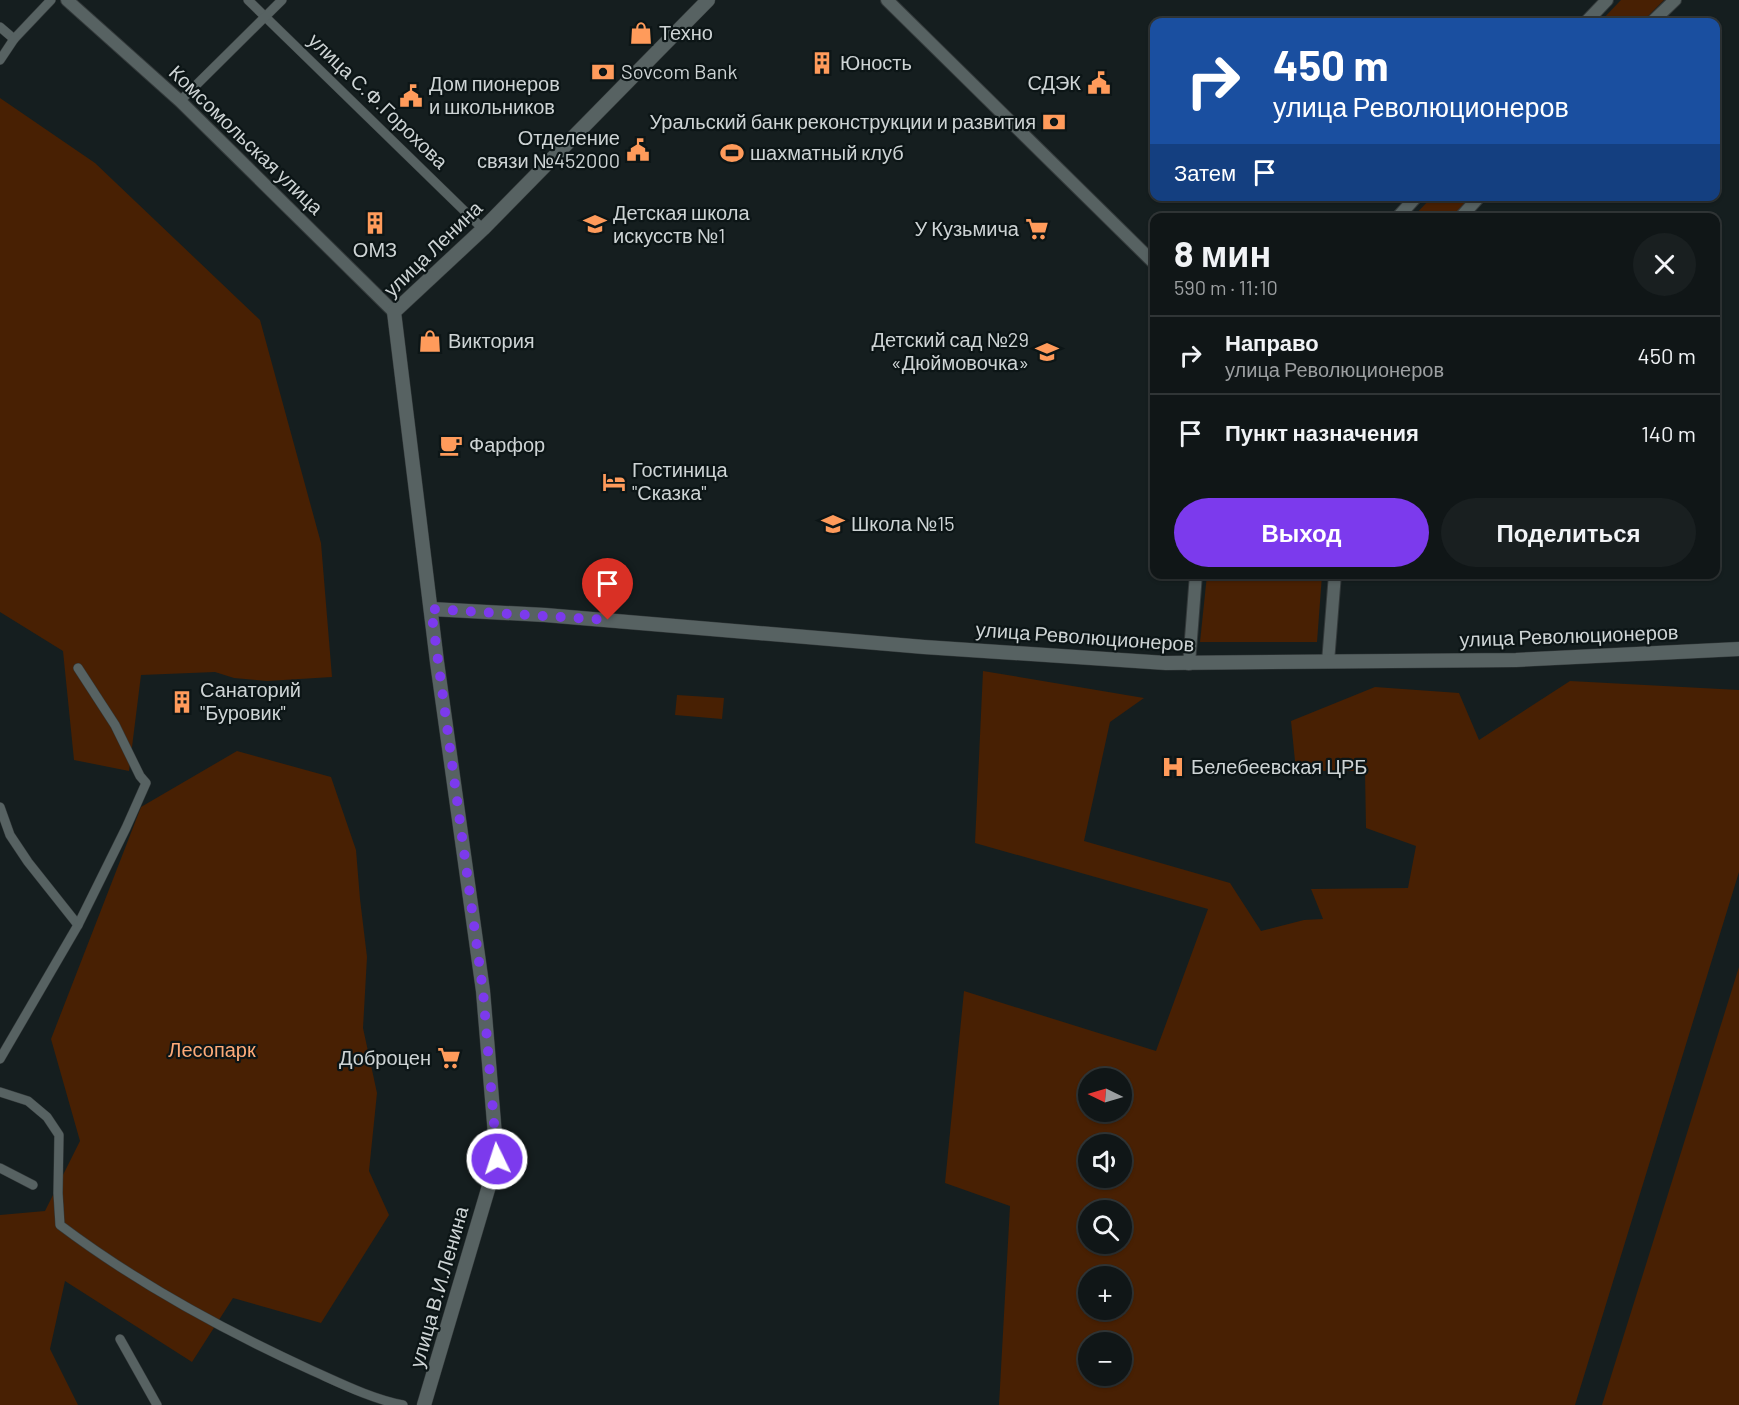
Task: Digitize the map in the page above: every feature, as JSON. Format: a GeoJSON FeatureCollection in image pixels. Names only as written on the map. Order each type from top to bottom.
{"type":"FeatureCollection","features":[{"type":"Feature","properties":{"kind":"main road","name":"улица Ленина"},"geometry":{"type":"LineString","coordinates":[[431,609],[394,312],[483,229],[708,0]]}},
{"type":"Feature","properties":{"kind":"main road","name":"улица Революционеров"},"geometry":{"type":"LineString","coordinates":[[431,609],[545,615],[924,647],[1189,664],[1516,660],[1739,649]]}},
{"type":"Feature","properties":{"kind":"main road","name":"улица В.И.Ленина"},"geometry":{"type":"LineString","coordinates":[[424,1405],[497,1159],[483,991],[431,609]]}},
{"type":"Feature","properties":{"kind":"street"},"geometry":{"type":"LineString","coordinates":[[0,60],[14,39],[51,0]]}},
{"type":"Feature","properties":{"kind":"street","name":"Комсомольская улица"},"geometry":{"type":"LineString","coordinates":[[68,0],[180,101],[394,312]]}},
{"type":"Feature","properties":{"kind":"street","name":"улица С.Ф.Горохова"},"geometry":{"type":"LineString","coordinates":[[248,0],[483,229]]}},
{"type":"Feature","properties":{"kind":"street"},"geometry":{"type":"LineString","coordinates":[[180,101],[282,0]]}},
{"type":"Feature","properties":{"kind":"street"},"geometry":{"type":"LineString","coordinates":[[887,0],[1150,259]]}},
{"type":"Feature","properties":{"kind":"street"},"geometry":{"type":"LineString","coordinates":[[1590,18],[1607,0]]}},
{"type":"Feature","properties":{"kind":"street"},"geometry":{"type":"LineString","coordinates":[[1656,18],[1675,0]]}},
{"type":"Feature","properties":{"kind":"street"},"geometry":{"type":"LineString","coordinates":[[0,27],[14,39]]}},
{"type":"Feature","properties":{"kind":"street"},"geometry":{"type":"LineString","coordinates":[[1402,213],[1412,201]]}},
{"type":"Feature","properties":{"kind":"street"},"geometry":{"type":"LineString","coordinates":[[1465,213],[1475,201]]}},
{"type":"Feature","properties":{"kind":"street"},"geometry":{"type":"LineString","coordinates":[[1189,664],[1196,579]]}},
{"type":"Feature","properties":{"kind":"street"},"geometry":{"type":"LineString","coordinates":[[1328,662],[1335,579]]}},
{"type":"Feature","properties":{"kind":"street"},"geometry":{"type":"LineString","coordinates":[[0,1059],[78,925],[146,783],[140,776],[115,725],[78,668]]}},
{"type":"Feature","properties":{"kind":"street"},"geometry":{"type":"LineString","coordinates":[[0,807],[10,835],[28,862],[78,925]]}},
{"type":"Feature","properties":{"kind":"street"},"geometry":{"type":"LineString","coordinates":[[0,1092],[28,1101],[47,1117],[59,1136],[60,1225],[99,1254],[195,1311],[274,1354],[341,1383],[403,1405]]}},
{"type":"Feature","properties":{"kind":"street"},"geometry":{"type":"LineString","coordinates":[[0,1168],[33,1185]]}},
{"type":"Feature","properties":{"kind":"street"},"geometry":{"type":"LineString","coordinates":[[120,1339],[157,1405]]}},
{"type":"Feature","properties":{"kind":"green space"},"geometry":{"type":"Polygon","coordinates":[[[1621,0],[1664,0],[1646,18],[1604,18],[1621,0]]]}},
{"type":"Feature","properties":{"kind":"green space"},"geometry":{"type":"Polygon","coordinates":[[[0,98],[95,163],[260,320],[321,543],[332,677],[267,681],[234,678],[215,672],[141,675],[129,771],[74,760],[63,651],[0,612],[0,98]]]}},
{"type":"Feature","properties":{"kind":"green space"},"geometry":{"type":"Polygon","coordinates":[[[1428,201],[1469,201],[1457,213],[1417,213],[1428,201]]]}},
{"type":"Feature","properties":{"kind":"green space"},"geometry":{"type":"Polygon","coordinates":[[[1207,579],[1322,579],[1317,642],[1200,642],[1207,579]]]}},
{"type":"Feature","properties":{"kind":"green space"},"geometry":{"type":"Polygon","coordinates":[[[983,671],[1144,698],[1110,722],[1084,841],[1230,883],[1261,931],[1304,920],[1323,919],[1311,889],[1408,888],[1416,846],[1366,828],[1365,771],[1296,771],[1291,721],[1375,687],[1459,693],[1479,740],[1570,681],[1739,690],[1739,872],[1575,1405],[999,1405],[1010,1206],[945,1183],[964,991],[1156,1051],[1208,909],[975,843],[983,671]]]}},
{"type":"Feature","properties":{"kind":"green space"},"geometry":{"type":"Polygon","coordinates":[[[677,695],[724,698],[722,719],[675,715],[677,695]]]}},
{"type":"Feature","properties":{"kind":"green space","name":"Лесопарк"},"geometry":{"type":"Polygon","coordinates":[[[237,751],[331,777],[356,850],[367,957],[363,1028],[377,1093],[369,1171],[389,1215],[321,1323],[233,1298],[192,1362],[65,1281],[50,1349],[78,1405],[0,1405],[0,1215],[45,1211],[80,1141],[51,1039],[141,807],[237,751]]]}},
{"type":"Feature","properties":{"kind":"green space"},"geometry":{"type":"Polygon","coordinates":[[[1739,967],[1739,1405],[1602,1405],[1739,967]]]}},
{"type":"Feature","properties":{"kind":"place","name":"Техно"},"geometry":{"type":"Point","coordinates":[641,33]}},
{"type":"Feature","properties":{"kind":"place","name":"Юность"},"geometry":{"type":"Point","coordinates":[822,63]}},
{"type":"Feature","properties":{"kind":"place","name":"Sovcom Bank"},"geometry":{"type":"Point","coordinates":[603,72]}},
{"type":"Feature","properties":{"kind":"place","name":"СДЭК"},"geometry":{"type":"Point","coordinates":[1099,83]}},
{"type":"Feature","properties":{"kind":"place","name":"Дом пионеров и школьников"},"geometry":{"type":"Point","coordinates":[411,96]}},
{"type":"Feature","properties":{"kind":"place","name":"Уральский банк реконструкции и развития"},"geometry":{"type":"Point","coordinates":[1054,122]}},
{"type":"Feature","properties":{"kind":"place","name":"Отделение связи №452000"},"geometry":{"type":"Point","coordinates":[638,150]}},
{"type":"Feature","properties":{"kind":"place","name":"шахматный клуб"},"geometry":{"type":"Point","coordinates":[732,153]}},
{"type":"Feature","properties":{"kind":"place","name":"ОМЗ"},"geometry":{"type":"Point","coordinates":[375,223]}},
{"type":"Feature","properties":{"kind":"place","name":"Детская школа искусств №1"},"geometry":{"type":"Point","coordinates":[595,224]}},
{"type":"Feature","properties":{"kind":"place","name":"У Кузьмича"},"geometry":{"type":"Point","coordinates":[1037,229]}},
{"type":"Feature","properties":{"kind":"place","name":"Виктория"},"geometry":{"type":"Point","coordinates":[430,341]}},
{"type":"Feature","properties":{"kind":"place","name":"Детский сад №29 «Дюймовочка»"},"geometry":{"type":"Point","coordinates":[1047,352]}},
{"type":"Feature","properties":{"kind":"place","name":"Фарфор"},"geometry":{"type":"Point","coordinates":[451,445]}},
{"type":"Feature","properties":{"kind":"place","name":"Гостиница \"Сказка\""},"geometry":{"type":"Point","coordinates":[614,482]}},
{"type":"Feature","properties":{"kind":"place","name":"Школа №15"},"geometry":{"type":"Point","coordinates":[833,524]}},
{"type":"Feature","properties":{"kind":"place","name":"Санаторий \"Буровик\""},"geometry":{"type":"Point","coordinates":[182,702]}},
{"type":"Feature","properties":{"kind":"place","name":"Белебеевская ЦРБ"},"geometry":{"type":"Point","coordinates":[1173,767]}},
{"type":"Feature","properties":{"kind":"place","name":"Доброцен"},"geometry":{"type":"Point","coordinates":[449,1058]}},
{"type":"Feature","properties":{"kind":"route"},"geometry":{"type":"LineString","coordinates":[[497,1159],[483,991],[445,712],[436,662],[431,609],[608,620]]}}]}
